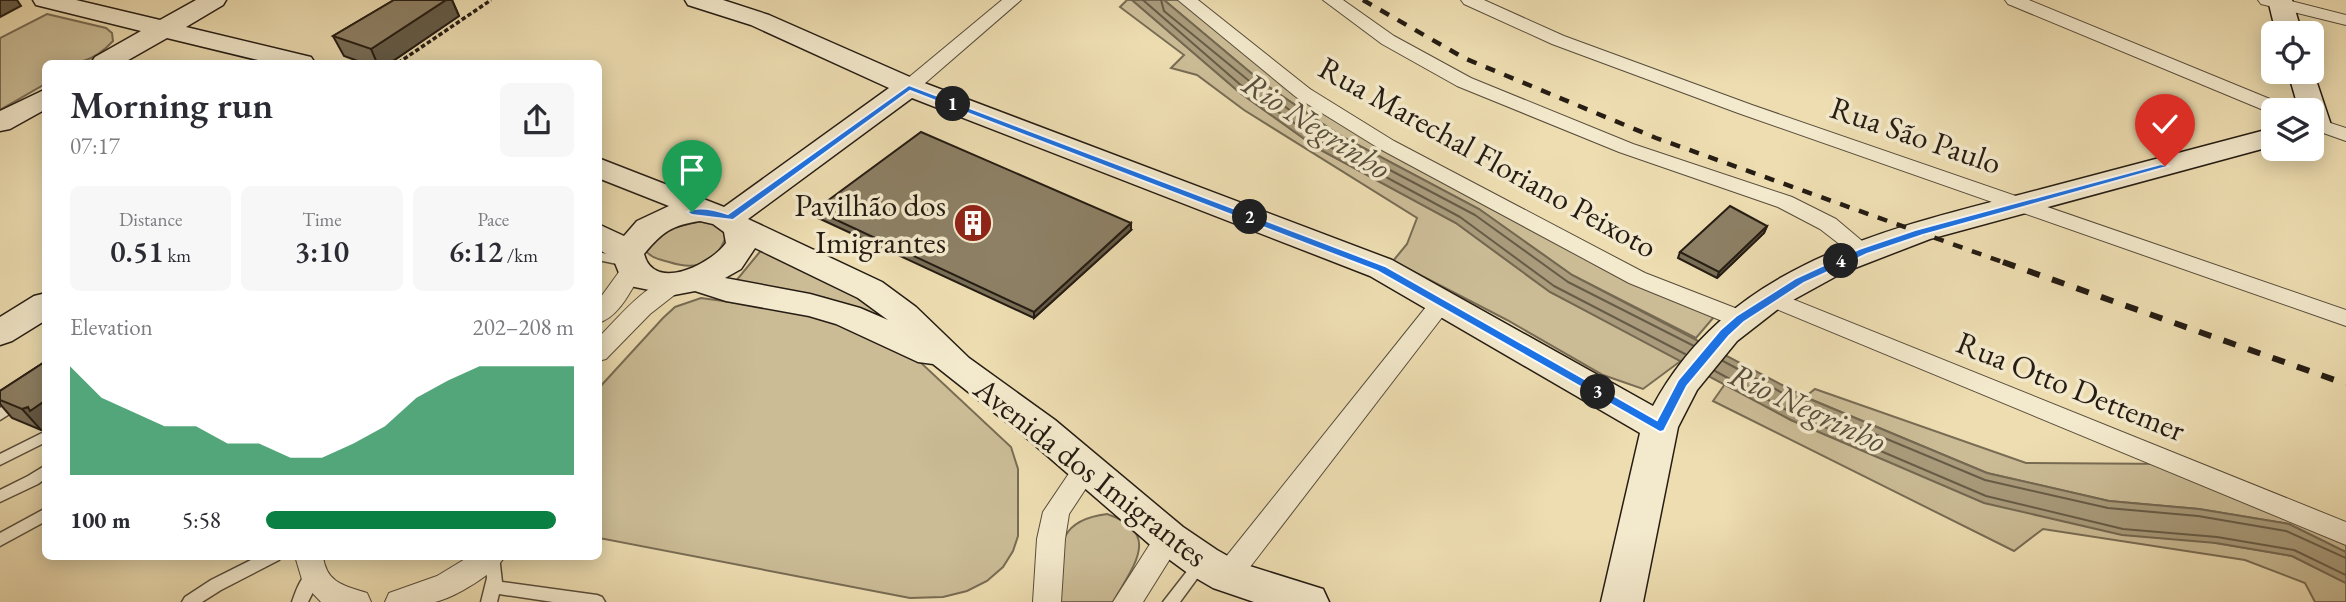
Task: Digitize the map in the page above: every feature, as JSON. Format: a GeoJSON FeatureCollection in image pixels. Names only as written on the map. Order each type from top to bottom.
{"type":"FeatureCollection","features":[{"type":"Feature","properties":{"kind":"main road"},"geometry":{"type":"LineString","coordinates":[[45,0],[290,60]]}},
{"type":"Feature","properties":{"kind":"main road"},"geometry":{"type":"LineString","coordinates":[[109,60],[214,0]]}},
{"type":"Feature","properties":{"kind":"main road"},"geometry":{"type":"LineString","coordinates":[[697,0],[760,20],[909,88],[1349,255],[1443,302],[1660,427]]}},
{"type":"Feature","properties":{"kind":"main road"},"geometry":{"type":"LineString","coordinates":[[2276,2],[2284,21]]}},
{"type":"Feature","properties":{"kind":"main road"},"geometry":{"type":"LineString","coordinates":[[622,260],[635,239],[650,226],[681,214],[727,219],[909,88]]}},
{"type":"Feature","properties":{"kind":"main road"},"geometry":{"type":"LineString","coordinates":[[0,123],[42,99]]}},
{"type":"Feature","properties":{"kind":"main road"},"geometry":{"type":"LineString","coordinates":[[1622,602],[1660,427],[1683,383],[1732,326],[1770,299],[1831,265],[1863,251],[2019,205],[2261,140]]}},
{"type":"Feature","properties":{"kind":"main road","name":"Avenida dos Imigrantes"},"geometry":{"type":"LineString","coordinates":[[602,169],[727,219],[870,290],[904,314],[957,367],[1087,467],[1168,538],[1215,569],[1308,602]]}},
{"type":"Feature","properties":{"kind":"main road"},"geometry":{"type":"LineString","coordinates":[[685,282],[715,273],[735,256],[743,238],[727,219]]}},
{"type":"Feature","properties":{"kind":"main road","name":"Avenida dos Imigrantes"},"geometry":{"type":"LineString","coordinates":[[602,238],[642,278],[685,282],[810,305],[888,332],[957,367]]}},
{"type":"Feature","properties":{"kind":"main road"},"geometry":{"type":"LineString","coordinates":[[0,333],[42,307]]}},
{"type":"Feature","properties":{"kind":"street"},"geometry":{"type":"LineString","coordinates":[[909,88],[1012,0]]}},
{"type":"Feature","properties":{"kind":"street","name":"Rua Marechal Floriano Peixoto"},"geometry":{"type":"LineString","coordinates":[[1186,0],[1294,86],[1387,145],[1732,326]]}},
{"type":"Feature","properties":{"kind":"street"},"geometry":{"type":"LineString","coordinates":[[1332,0],[1388,40],[1464,82],[1626,148],[1785,202],[1828,224],[1863,251]]}},
{"type":"Feature","properties":{"kind":"street","name":"Rua São Paulo"},"geometry":{"type":"LineString","coordinates":[[1470,0],[1526,27],[1596,54],[2346,318]]}},
{"type":"Feature","properties":{"kind":"street"},"geometry":{"type":"LineString","coordinates":[[2014,0],[2261,102]]}},
{"type":"Feature","properties":{"kind":"street"},"geometry":{"type":"LineString","coordinates":[[2276,2],[2346,20]]}},
{"type":"Feature","properties":{"kind":"street"},"geometry":{"type":"LineString","coordinates":[[2324,128],[2346,135]]}},
{"type":"Feature","properties":{"kind":"street"},"geometry":{"type":"LineString","coordinates":[[602,311],[614,299],[622,260]]}},
{"type":"Feature","properties":{"kind":"street"},"geometry":{"type":"LineString","coordinates":[[602,349],[642,308],[685,282]]}},
{"type":"Feature","properties":{"kind":"street","name":"Rua Otto Dettemer"},"geometry":{"type":"LineString","coordinates":[[1770,299],[2346,534]]}},
{"type":"Feature","properties":{"kind":"street"},"geometry":{"type":"LineString","coordinates":[[1215,569],[1443,302]]}},
{"type":"Feature","properties":{"kind":"street"},"geometry":{"type":"LineString","coordinates":[[1047,602],[1051,539],[1056,513],[1087,467]]}},
{"type":"Feature","properties":{"kind":"street"},"geometry":{"type":"LineString","coordinates":[[1127,602],[1168,538]]}},
{"type":"Feature","properties":{"kind":"street"},"geometry":{"type":"LineString","coordinates":[[399,602],[433,593],[465,576],[486,560]]}},
{"type":"Feature","properties":{"kind":"street"},"geometry":{"type":"LineString","coordinates":[[311,566],[323,590],[357,602]]}},
{"type":"Feature","properties":{"kind":"lane"},"geometry":{"type":"LineString","coordinates":[[0,415],[42,387]]}},
{"type":"Feature","properties":{"kind":"lane"},"geometry":{"type":"LineString","coordinates":[[0,460],[42,438]]}},
{"type":"Feature","properties":{"kind":"lane"},"geometry":{"type":"LineString","coordinates":[[0,496],[42,473]]}},
{"type":"Feature","properties":{"kind":"lane"},"geometry":{"type":"LineString","coordinates":[[0,540],[42,516]]}},
{"type":"Feature","properties":{"kind":"lane"},"geometry":{"type":"LineString","coordinates":[[190,602],[216,585],[267,560]]}},
{"type":"Feature","properties":{"kind":"lane"},"geometry":{"type":"LineString","coordinates":[[493,560],[491,594],[597,602]]}},
{"type":"Feature","properties":{"kind":"lane"},"geometry":{"type":"LineString","coordinates":[[300,602],[311,566]]}},
{"type":"Feature","properties":{"kind":"lane"},"geometry":{"type":"LineString","coordinates":[[1171,602],[1215,569]]}},
{"type":"Feature","properties":{"kind":"path"},"geometry":{"type":"LineString","coordinates":[[402,60],[491,0]]}},
{"type":"Feature","properties":{"kind":"shaded area"},"geometry":{"type":"Polygon","coordinates":[[[1127,0],[1132,0],[1239,92],[1317,148],[1456,223],[1550,292],[1682,360],[1643,389],[1603,375],[1507,320],[1393,261],[1407,244],[1417,218],[1244,110],[1197,75],[1171,68],[1184,55],[1120,7],[1127,0]]]}},
{"type":"Feature","properties":{"kind":"shaded area"},"geometry":{"type":"Polygon","coordinates":[[[1164,0],[1187,0],[1387,145],[1719,311],[1696,338],[1572,275],[1479,209],[1339,135],[1263,83],[1164,0]]]}},
{"type":"Feature","properties":{"kind":"shaded area"},"geometry":{"type":"Polygon","coordinates":[[[47,14],[106,28],[112,33],[113,41],[90,59],[42,60],[42,86],[0,110],[0,38],[47,14]]]}},
{"type":"Feature","properties":{"kind":"shaded area"},"geometry":{"type":"Polygon","coordinates":[[[709,219],[728,231],[719,250],[706,262],[699,265],[680,265],[656,258],[645,250],[664,230],[709,219]]]}},
{"type":"Feature","properties":{"kind":"shaded area"},"geometry":{"type":"Polygon","coordinates":[[[763,248],[820,271],[914,329],[826,298],[735,282],[763,248]]]}},
{"type":"Feature","properties":{"kind":"shaded area"},"geometry":{"type":"Polygon","coordinates":[[[701,298],[776,308],[832,321],[918,360],[1011,447],[1018,469],[1018,536],[1003,567],[987,581],[967,591],[943,597],[910,598],[602,539],[602,385],[675,307],[701,298]]]}},
{"type":"Feature","properties":{"kind":"shaded area"},"geometry":{"type":"Polygon","coordinates":[[[1725,384],[1791,420],[1883,459],[2216,543],[2292,556],[2346,583],[2346,602],[2315,602],[2305,583],[2245,560],[2043,529],[2014,551],[1713,401],[1725,384]]]}},
{"type":"Feature","properties":{"kind":"shaded area"},"geometry":{"type":"Polygon","coordinates":[[[1815,389],[2026,463],[2174,464],[2346,534],[2346,552],[2289,524],[2199,509],[2109,501],[1987,473],[1805,397],[1815,389]]]}},
{"type":"Feature","properties":{"kind":"shaded area"},"geometry":{"type":"Polygon","coordinates":[[[1107,514],[1124,522],[1134,531],[1139,541],[1135,563],[1128,576],[1113,602],[1058,602],[1060,556],[1067,533],[1076,524],[1107,514]]]}},
{"type":"Feature","properties":{"kind":"water","name":"Rio Negrinho"},"geometry":{"type":"Polygon","coordinates":[[[1132,0],[1164,0],[1263,83],[1339,135],[1479,209],[1572,275],[1805,397],[1987,473],[2109,501],[2199,509],[2289,524],[2346,552],[2346,583],[2292,556],[2216,543],[2122,535],[1984,503],[1791,420],[1550,292],[1456,223],[1317,148],[1239,92],[1132,0]]]}},
{"type":"Feature","properties":{"kind":"building"},"geometry":{"type":"Polygon","coordinates":[[[394,0],[446,0],[371,49],[333,36],[394,0]]]}},
{"type":"Feature","properties":{"kind":"building","name":"Pavilhão dos Imigrantes"},"geometry":{"type":"Polygon","coordinates":[[[921,132],[1131,223],[1034,312],[815,210],[921,132]]]}},
{"type":"Feature","properties":{"kind":"building"},"geometry":{"type":"Polygon","coordinates":[[[1730,206],[1767,226],[1719,272],[1680,252],[1730,206]]]}},
{"type":"Feature","properties":{"kind":"building"},"geometry":{"type":"Polygon","coordinates":[[[42,364],[42,403],[30,411],[28,407],[22,409],[0,400],[0,391],[42,364]]]}},
{"type":"Feature","properties":{"kind":"railway"},"geometry":{"type":"LineString","coordinates":[[1363,0],[1464,58],[1656,138],[2008,264]]}},
{"type":"Feature","properties":{"kind":"railway"},"geometry":{"type":"LineString","coordinates":[[2003,262],[2346,384]]}},
{"type":"Feature","properties":{"kind":"place","name":"Pavilhão dos Imigrantes"},"geometry":{"type":"Point","coordinates":[973,223]}},
{"type":"Feature","properties":{"kind":"route"},"geometry":{"type":"LineString","coordinates":[[692,212],[713,212],[729,218],[909,88],[1381,268],[1660,427],[1670,403],[1683,383],[1725,333],[1740,319],[1800,281],[1863,251],[1919,233],[2165,166]]}}]}
